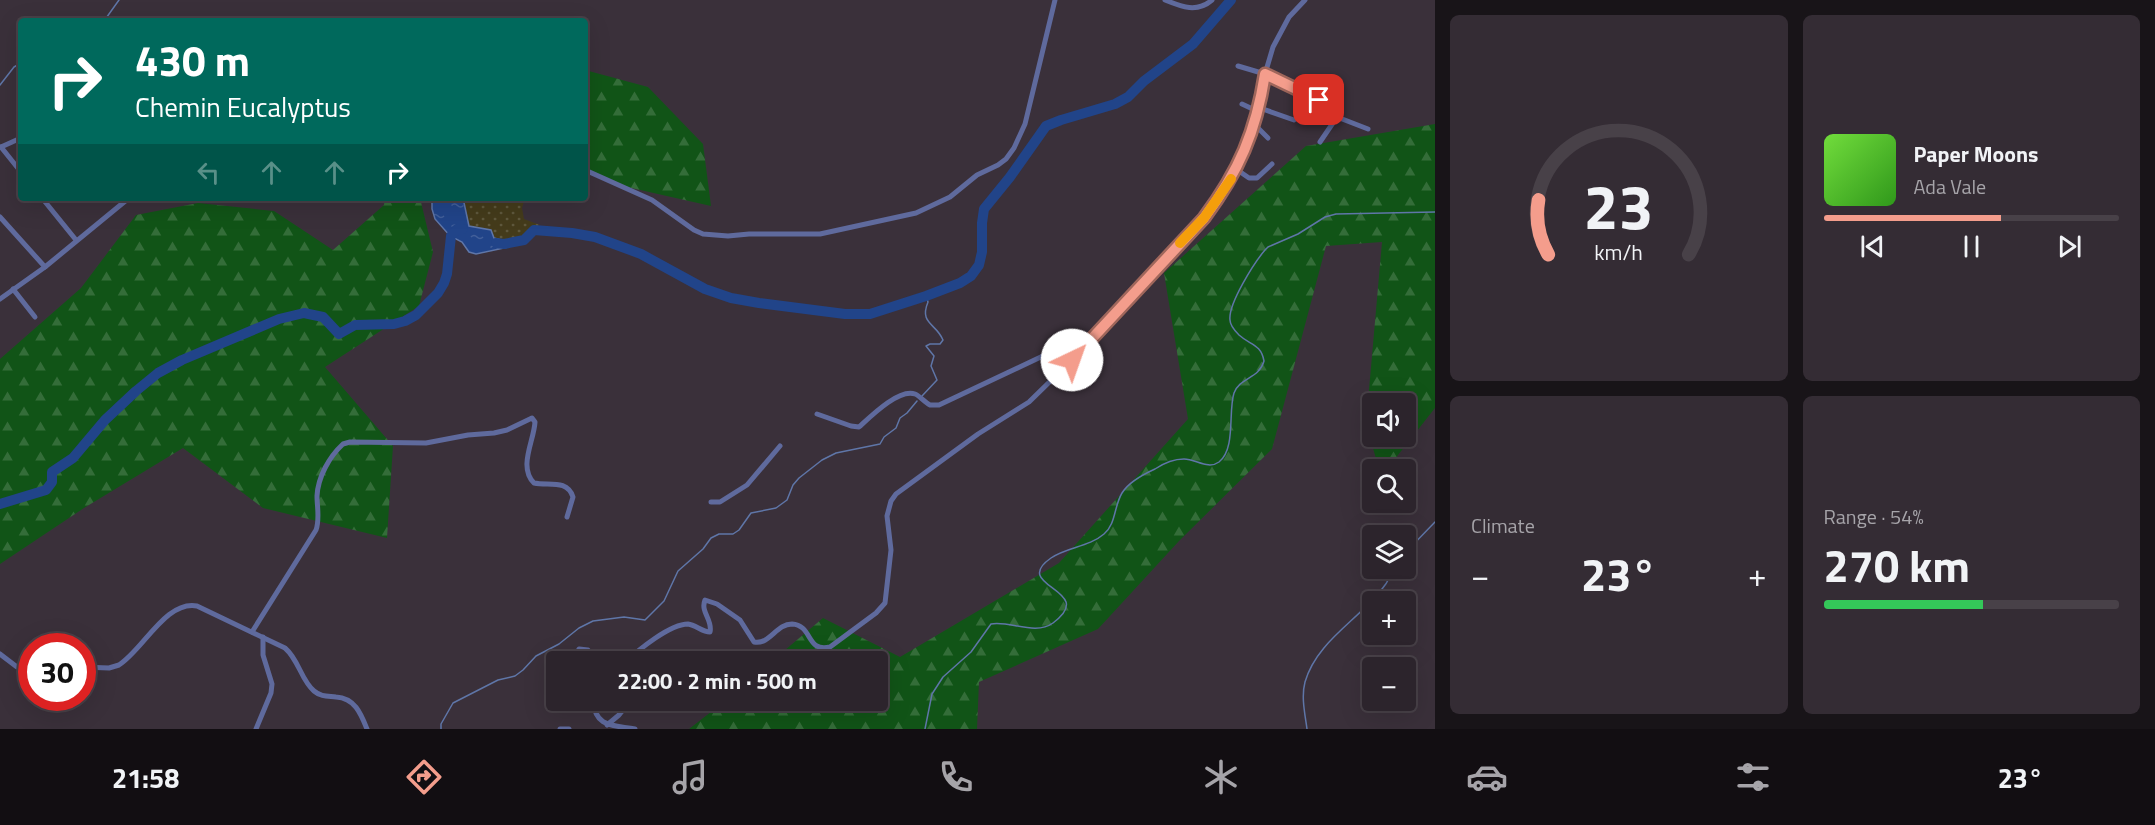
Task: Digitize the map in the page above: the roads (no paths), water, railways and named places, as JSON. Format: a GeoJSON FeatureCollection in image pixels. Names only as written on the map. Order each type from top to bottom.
{"type":"FeatureCollection","features":[{"type":"Feature","properties":{"kind":"street"},"geometry":{"type":"LineString","coordinates":[[588,171],[652,201],[703,234],[728,236],[820,234],[916,213],[950,197],[977,175],[1006,159],[1014,148],[1025,124],[1055,0]]}},
{"type":"Feature","properties":{"kind":"street"},"geometry":{"type":"LineString","coordinates":[[1165,0],[1189,8],[1204,6],[1212,0]]}},
{"type":"Feature","properties":{"kind":"street"},"geometry":{"type":"LineString","coordinates":[[637,651],[680,626],[691,625],[702,631],[710,632],[711,625],[703,605],[707,600],[717,604],[743,624],[754,642],[763,642],[784,626],[792,624],[803,628],[816,647],[820,649],[830,647],[876,613],[885,603],[891,550],[887,516],[891,501],[896,494],[978,434],[1029,402],[1058,375],[1204,218],[1236,169],[1255,125],[1273,47],[1286,22],[1305,0]]}},
{"type":"Feature","properties":{"kind":"street"},"geometry":{"type":"LineString","coordinates":[[1238,66],[1265,74],[1316,98],[1337,117],[1368,129]]}},
{"type":"Feature","properties":{"kind":"street"},"geometry":{"type":"LineString","coordinates":[[1242,104],[1294,120]]}},
{"type":"Feature","properties":{"kind":"street"},"geometry":{"type":"LineString","coordinates":[[1320,142],[1337,117]]}},
{"type":"Feature","properties":{"kind":"street"},"geometry":{"type":"LineString","coordinates":[[1255,125],[1268,138]]}},
{"type":"Feature","properties":{"kind":"street"},"geometry":{"type":"LineString","coordinates":[[18,139],[1,147],[18,168]]}},
{"type":"Feature","properties":{"kind":"street"},"geometry":{"type":"LineString","coordinates":[[1236,169],[1249,178],[1257,178],[1272,164]]}},
{"type":"Feature","properties":{"kind":"street"},"geometry":{"type":"LineString","coordinates":[[44,201],[76,240]]}},
{"type":"Feature","properties":{"kind":"street"},"geometry":{"type":"LineString","coordinates":[[0,299],[45,267],[125,201]]}},
{"type":"Feature","properties":{"kind":"street"},"geometry":{"type":"LineString","coordinates":[[0,217],[45,267]]}},
{"type":"Feature","properties":{"kind":"street"},"geometry":{"type":"LineString","coordinates":[[13,289],[35,317]]}},
{"type":"Feature","properties":{"kind":"street"},"geometry":{"type":"LineString","coordinates":[[817,414],[859,427],[889,402],[906,393],[916,394],[930,405],[939,405],[1064,346],[1093,336]]}},
{"type":"Feature","properties":{"kind":"street"},"geometry":{"type":"LineString","coordinates":[[252,632],[316,530],[319,480],[340,446],[346,442],[426,443],[468,435],[494,433],[532,418],[535,427],[527,456],[530,479],[534,483],[562,484],[568,488],[573,497],[567,517]]}},
{"type":"Feature","properties":{"kind":"street"},"geometry":{"type":"LineString","coordinates":[[711,502],[720,502],[747,485],[780,446]]}},
{"type":"Feature","properties":{"kind":"street"},"geometry":{"type":"LineString","coordinates":[[96,668],[109,668],[123,662],[168,616],[189,604],[204,608],[289,651],[314,691],[323,696],[342,697],[354,705],[367,729]]}},
{"type":"Feature","properties":{"kind":"street"},"geometry":{"type":"LineString","coordinates":[[256,729],[271,693],[272,684],[263,655],[263,637]]}},
{"type":"Feature","properties":{"kind":"street"},"geometry":{"type":"LineString","coordinates":[[0,654],[18,667]]}},
{"type":"Feature","properties":{"kind":"street"},"geometry":{"type":"LineString","coordinates":[[595,711],[596,715],[607,725],[635,729]]}},
{"type":"Feature","properties":{"kind":"street"},"geometry":{"type":"LineString","coordinates":[[607,725],[620,711]]}},
{"type":"Feature","properties":{"kind":"street"},"geometry":{"type":"LineString","coordinates":[[560,729],[569,729]]}},
{"type":"Feature","properties":{"kind":"water"},"geometry":{"type":"Polygon","coordinates":[[[432,201],[464,201],[469,226],[491,230],[494,238],[509,242],[509,247],[476,254],[469,252],[462,242],[450,236],[435,219],[432,201]]]}},
{"type":"Feature","properties":{"kind":"waterway"},"geometry":{"type":"LineString","coordinates":[[106,18],[119,0]]}},
{"type":"Feature","properties":{"kind":"waterway"},"geometry":{"type":"LineString","coordinates":[[496,243],[504,244],[524,240],[534,230],[595,237],[641,254],[705,289],[731,298],[845,314],[870,314],[926,296],[960,283],[971,276],[979,265],[982,252],[984,209],[1046,126],[1115,104],[1128,97],[1144,81],[1193,44],[1231,0]]}},
{"type":"Feature","properties":{"kind":"waterway"},"geometry":{"type":"LineString","coordinates":[[0,85],[18,65]]}},
{"type":"Feature","properties":{"kind":"waterway"},"geometry":{"type":"LineString","coordinates":[[925,729],[932,694],[943,677],[971,652],[991,624],[1030,628],[1046,627],[1064,612],[1066,603],[1062,595],[1040,576],[1041,568],[1057,554],[1092,542],[1104,534],[1111,525],[1119,498],[1128,486],[1146,473],[1173,461],[1188,459],[1211,465],[1219,462],[1224,456],[1230,439],[1234,393],[1241,384],[1262,367],[1264,361],[1258,348],[1233,328],[1230,313],[1243,284],[1265,250],[1298,234],[1325,217],[1336,214],[1435,212]]}},
{"type":"Feature","properties":{"kind":"waterway"},"geometry":{"type":"LineString","coordinates":[[0,504],[46,490],[52,482],[52,472],[73,458],[105,420],[158,373],[182,360],[279,319],[304,313],[323,317],[339,334],[355,325],[394,324],[416,315],[438,293],[444,283],[451,236],[457,229],[463,229]]}},
{"type":"Feature","properties":{"kind":"waterway"},"geometry":{"type":"LineString","coordinates":[[922,396],[937,380],[931,366],[934,356],[926,346],[940,344],[943,340],[927,319],[926,296]]}},
{"type":"Feature","properties":{"kind":"waterway"},"geometry":{"type":"LineString","coordinates":[[441,729],[441,724],[453,703],[498,680],[515,676],[536,656],[559,644],[579,628],[593,621],[624,617],[645,620],[664,601],[678,571],[703,549],[711,538],[719,534],[733,534],[739,530],[751,513],[776,508],[787,500],[793,485],[799,478],[822,460],[836,453],[880,444],[917,401]]}},
{"type":"Feature","properties":{"kind":"waterway"},"geometry":{"type":"LineString","coordinates":[[1416,542],[1435,522]]}},
{"type":"Feature","properties":{"kind":"waterway"},"geometry":{"type":"LineString","coordinates":[[1307,729],[1303,694],[1311,667],[1329,642],[1375,597],[1388,579]]}}]}
